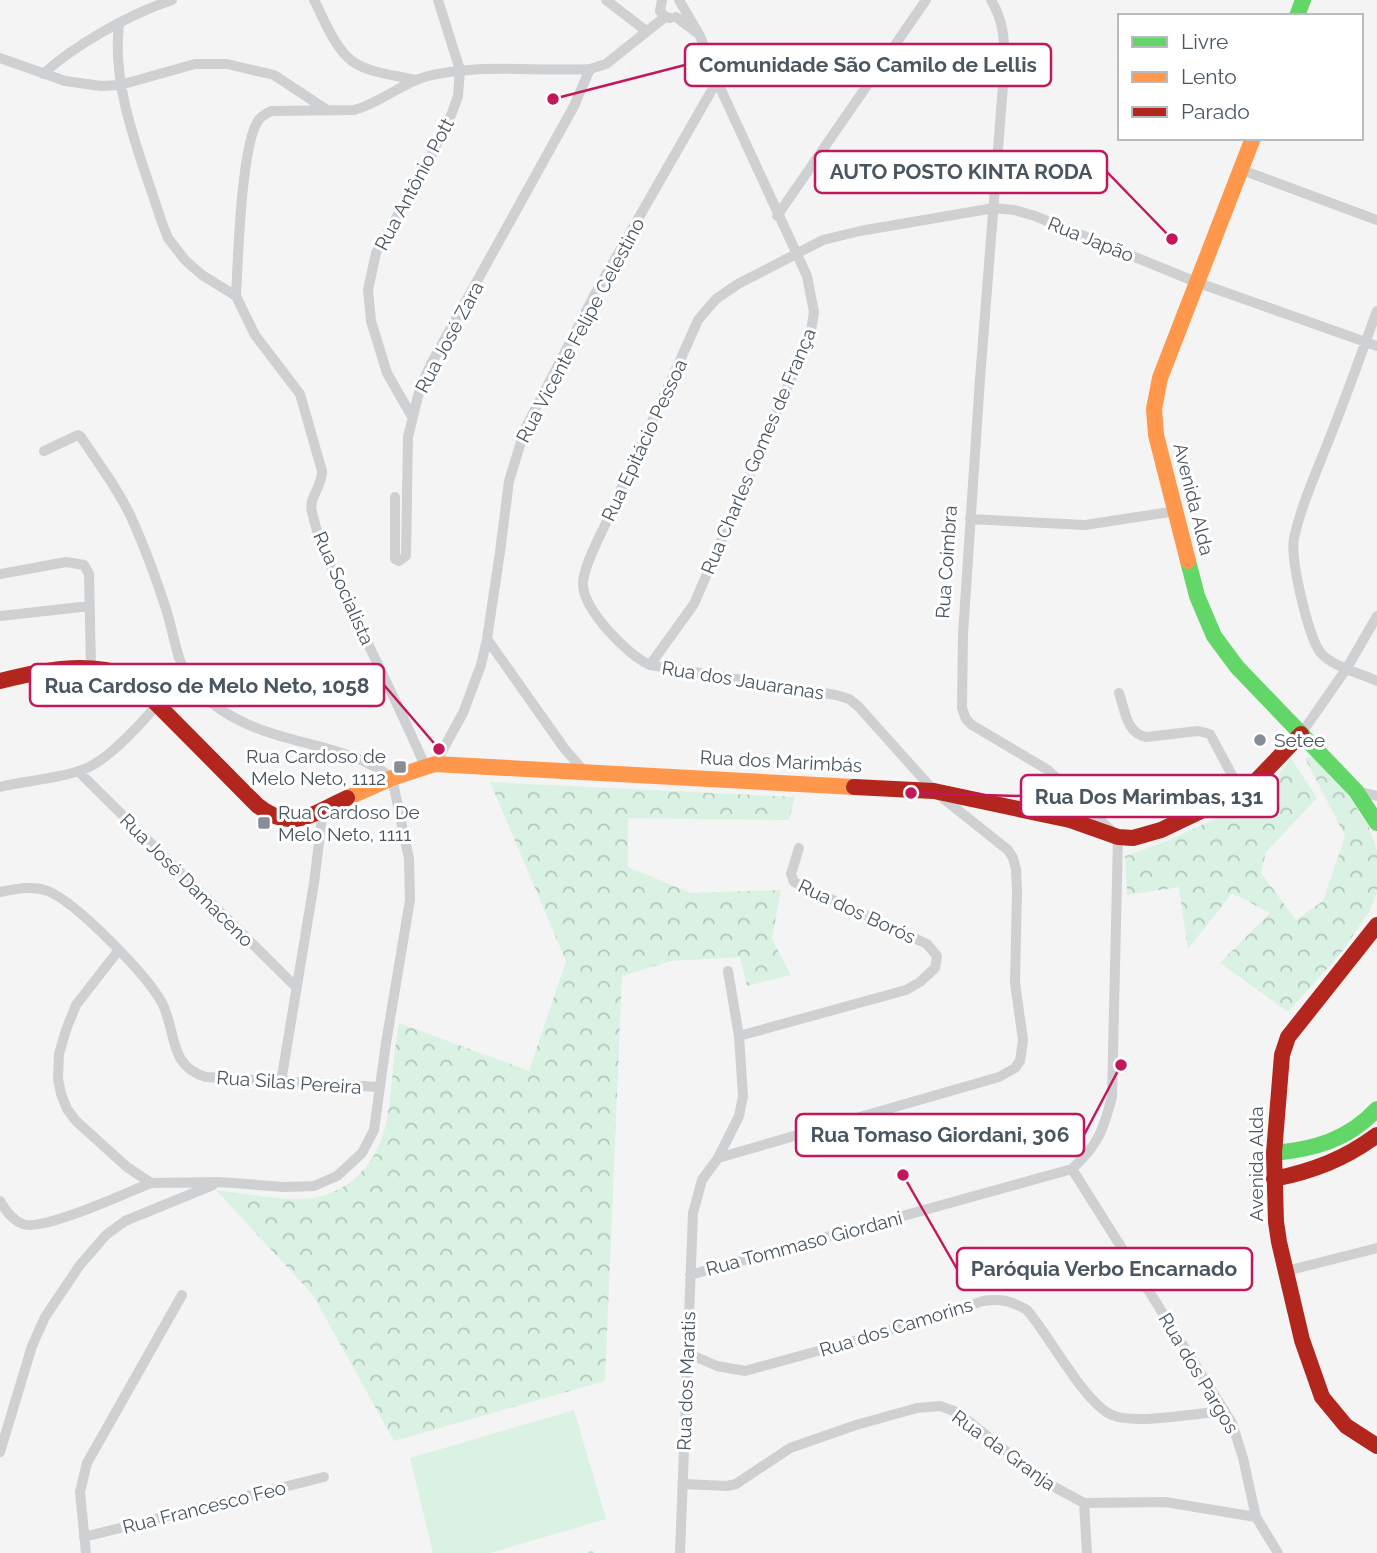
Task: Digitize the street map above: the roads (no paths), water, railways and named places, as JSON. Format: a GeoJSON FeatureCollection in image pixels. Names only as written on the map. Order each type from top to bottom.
{"type":"FeatureCollection","features":[{"type":"Feature","properties":{"kind":"main road","name":"Avenida Alda"},"geometry":{"type":"LineString","coordinates":[[1252,140],[1160,378],[1155,401],[1156,435],[1197,596],[1214,636],[1237,667],[1356,791],[1377,823]]}},
{"type":"Feature","properties":{"kind":"main road"},"geometry":{"type":"LineString","coordinates":[[0,681],[74,667],[118,671],[130,676],[221,771],[270,816],[287,822],[297,821],[393,778],[430,765]]}},
{"type":"Feature","properties":{"kind":"main road"},"geometry":{"type":"LineString","coordinates":[[1118,837],[1143,837],[1241,792],[1253,784],[1301,734]]}},
{"type":"Feature","properties":{"kind":"main road","name":"Rua dos Marimbás"},"geometry":{"type":"LineString","coordinates":[[430,765],[583,770],[934,791],[1070,820],[1118,837]]}},
{"type":"Feature","properties":{"kind":"main road"},"geometry":{"type":"LineString","coordinates":[[1070,820],[1077,797]]}},
{"type":"Feature","properties":{"kind":"main road","name":"Avenida Alda"},"geometry":{"type":"LineString","coordinates":[[1377,925],[1288,1037],[1282,1055],[1274,1153],[1276,1222],[1302,1340],[1322,1397],[1346,1426],[1377,1446]]}},
{"type":"Feature","properties":{"kind":"main road"},"geometry":{"type":"LineString","coordinates":[[1274,1153],[1308,1150],[1341,1139],[1363,1125],[1377,1109]]}},
{"type":"Feature","properties":{"kind":"main road"},"geometry":{"type":"LineString","coordinates":[[1274,1179],[1332,1164],[1356,1153],[1377,1135]]}},
{"type":"Feature","properties":{"kind":"street"},"geometry":{"type":"LineString","coordinates":[[140,0],[140,12]]}},
{"type":"Feature","properties":{"kind":"street"},"geometry":{"type":"LineString","coordinates":[[43,74],[68,53],[140,12],[172,0]]}},
{"type":"Feature","properties":{"kind":"street"},"geometry":{"type":"LineString","coordinates":[[314,0],[350,60],[366,68],[415,80]]}},
{"type":"Feature","properties":{"kind":"street"},"geometry":{"type":"LineString","coordinates":[[438,0],[460,70]]}},
{"type":"Feature","properties":{"kind":"street"},"geometry":{"type":"LineString","coordinates":[[606,0],[647,29]]}},
{"type":"Feature","properties":{"kind":"street"},"geometry":{"type":"LineString","coordinates":[[777,216],[926,0]]}},
{"type":"Feature","properties":{"kind":"street","name":"Rua Coimbra"},"geometry":{"type":"LineString","coordinates":[[991,0],[1004,30],[1005,60],[970,519],[963,634],[963,714],[972,725],[1048,770],[1118,837]]}},
{"type":"Feature","properties":{"kind":"street"},"geometry":{"type":"LineString","coordinates":[[236,296],[244,182],[250,143],[256,123],[271,111],[354,110],[367,106],[415,80],[460,70],[590,69],[606,64],[666,11],[681,12],[680,2]]}},
{"type":"Feature","properties":{"kind":"street","name":"Rua Charles Gomes de França"},"geometry":{"type":"LineString","coordinates":[[650,665],[694,604],[811,331],[814,312],[812,294],[797,252],[777,216],[700,36],[680,2]]}},
{"type":"Feature","properties":{"kind":"street"},"geometry":{"type":"LineString","coordinates":[[666,11],[700,36]]}},
{"type":"Feature","properties":{"kind":"street","name":"Rua Socialista"},"geometry":{"type":"LineString","coordinates":[[119,25],[116,44],[120,85],[160,220],[168,238],[194,267],[236,296],[255,335],[300,394],[322,471],[321,482],[311,506],[315,522],[341,589],[430,765]]}},
{"type":"Feature","properties":{"kind":"street"},"geometry":{"type":"LineString","coordinates":[[0,58],[79,84],[120,85],[195,64],[227,64],[274,75],[327,110]]}},
{"type":"Feature","properties":{"kind":"street","name":"Rua José Zara"},"geometry":{"type":"LineString","coordinates":[[395,497],[395,559],[399,561],[406,556],[408,438],[411,415],[431,364],[561,130],[590,69]]}},
{"type":"Feature","properties":{"kind":"street","name":"Rua Antônio Pott"},"geometry":{"type":"LineString","coordinates":[[411,415],[387,373],[371,321],[368,290],[376,253],[452,113],[458,96],[460,70]]}},
{"type":"Feature","properties":{"kind":"street","name":"Rua Vicente Felipe Celestino"},"geometry":{"type":"LineString","coordinates":[[430,765],[471,695],[487,639],[509,481],[524,429],[595,294],[717,81]]}},
{"type":"Feature","properties":{"kind":"street"},"geometry":{"type":"LineString","coordinates":[[1242,170],[1377,220]]}},
{"type":"Feature","properties":{"kind":"street","name":"Rua Japão"},"geometry":{"type":"LineString","coordinates":[[797,252],[823,240],[860,231],[994,208],[1014,210],[1035,216],[1196,282],[1377,346]]}},
{"type":"Feature","properties":{"kind":"street","name":"Rua Epitácio Pessoa"},"geometry":{"type":"LineString","coordinates":[[638,660],[612,637],[587,597],[583,587],[586,572],[625,478],[698,320],[707,308],[738,284],[797,252]]}},
{"type":"Feature","properties":{"kind":"street"},"geometry":{"type":"LineString","coordinates":[[1377,311],[1313,480],[1294,540],[1294,570],[1315,643],[1330,661],[1377,681]]}},
{"type":"Feature","properties":{"kind":"street"},"geometry":{"type":"LineString","coordinates":[[0,1201],[15,1219],[23,1225],[32,1226],[80,1211],[151,1183],[219,1182],[284,1187],[314,1186],[337,1177],[370,1142],[377,1117],[379,1087],[404,946],[411,889],[409,859],[393,778],[372,763],[253,728],[216,707],[184,673],[157,581],[133,522],[119,495],[81,437],[78,435],[44,451]]}},
{"type":"Feature","properties":{"kind":"street"},"geometry":{"type":"LineString","coordinates":[[970,519],[1085,525],[1175,511]]}},
{"type":"Feature","properties":{"kind":"street"},"geometry":{"type":"LineString","coordinates":[[0,574],[66,562],[84,565],[89,574],[91,667]]}},
{"type":"Feature","properties":{"kind":"street"},"geometry":{"type":"LineString","coordinates":[[0,616],[90,606]]}},
{"type":"Feature","properties":{"kind":"street"},"geometry":{"type":"LineString","coordinates":[[1301,734],[1347,668],[1377,616]]}},
{"type":"Feature","properties":{"kind":"street"},"geometry":{"type":"LineString","coordinates":[[487,639],[564,748],[583,770]]}},
{"type":"Feature","properties":{"kind":"street","name":"Rua dos Jauaranas"},"geometry":{"type":"LineString","coordinates":[[638,660],[650,665],[849,699],[865,713],[934,791],[1008,850],[1016,869],[1014,960],[1023,1040],[1020,1061],[1014,1068],[999,1077],[719,1158]]}},
{"type":"Feature","properties":{"kind":"street"},"geometry":{"type":"LineString","coordinates":[[0,787],[78,771],[101,760],[184,673]]}},
{"type":"Feature","properties":{"kind":"street"},"geometry":{"type":"LineString","coordinates":[[1119,693],[1131,728],[1140,736],[1198,731],[1210,734],[1241,792]]}},
{"type":"Feature","properties":{"kind":"street","name":"Rua José Damaceno"},"geometry":{"type":"LineString","coordinates":[[78,771],[297,988]]}},
{"type":"Feature","properties":{"kind":"street"},"geometry":{"type":"LineString","coordinates":[[1356,791],[1377,796]]}},
{"type":"Feature","properties":{"kind":"street"},"geometry":{"type":"LineString","coordinates":[[281,1082],[323,810]]}},
{"type":"Feature","properties":{"kind":"street"},"geometry":{"type":"LineString","coordinates":[[1072,1168],[1097,1142],[1104,1129],[1112,1097],[1118,837]]}},
{"type":"Feature","properties":{"kind":"street","name":"Rua dos Borós"},"geometry":{"type":"LineString","coordinates":[[739,1036],[906,990],[935,968],[937,956],[927,944],[792,881],[791,874],[799,848]]}},
{"type":"Feature","properties":{"kind":"street","name":"Rua Silas Pereira"},"geometry":{"type":"LineString","coordinates":[[0,892],[28,888],[48,891],[101,932],[159,998],[176,1051],[191,1071],[206,1077],[379,1087]]}},
{"type":"Feature","properties":{"kind":"street"},"geometry":{"type":"LineString","coordinates":[[118,951],[76,1005],[59,1054],[58,1079],[67,1109],[76,1121],[127,1167],[151,1183]]}},
{"type":"Feature","properties":{"kind":"street","name":"Rua dos Maratis"},"geometry":{"type":"LineString","coordinates":[[680,1553],[693,1213],[702,1180],[719,1158],[739,1116],[743,1096],[739,1036],[729,971]]}},
{"type":"Feature","properties":{"kind":"street","name":"Rua Tommaso Giordani"},"geometry":{"type":"LineString","coordinates":[[690,1275],[1072,1168]]}},
{"type":"Feature","properties":{"kind":"street","name":"Rua dos Pargos"},"geometry":{"type":"LineString","coordinates":[[1072,1168],[1225,1411],[1238,1440],[1256,1517],[1278,1553]]}},
{"type":"Feature","properties":{"kind":"street"},"geometry":{"type":"LineString","coordinates":[[0,1452],[32,1346],[45,1317],[80,1265],[106,1235],[125,1221],[219,1182]]}},
{"type":"Feature","properties":{"kind":"street"},"geometry":{"type":"LineString","coordinates":[[1286,1270],[1377,1248]]}},
{"type":"Feature","properties":{"kind":"street"},"geometry":{"type":"LineString","coordinates":[[86,1553],[80,1492],[87,1463],[182,1295]]}},
{"type":"Feature","properties":{"kind":"street","name":"Rua dos Camorins"},"geometry":{"type":"LineString","coordinates":[[687,1353],[717,1366],[745,1371],[867,1338],[983,1301],[1004,1300],[1027,1310],[1091,1399],[1113,1415],[1142,1418],[1225,1411]]}},
{"type":"Feature","properties":{"kind":"street","name":"Rua da Granja"},"geometry":{"type":"LineString","coordinates":[[683,1484],[736,1484],[774,1457],[820,1436],[917,1408],[940,1406],[957,1412],[1045,1482],[1084,1503],[1165,1502],[1256,1517]]}},
{"type":"Feature","properties":{"kind":"street","name":"Rua Francesco Feo"},"geometry":{"type":"LineString","coordinates":[[83,1537],[324,1477]]}},
{"type":"Feature","properties":{"kind":"street"},"geometry":{"type":"LineString","coordinates":[[1084,1503],[1087,1553]]}},
{"type":"Feature","properties":{"kind":"place","name":"Comunidade São Camilo de Lellis"},"geometry":{"type":"Point","coordinates":[553,99]}},
{"type":"Feature","properties":{"kind":"place","name":"AUTO POSTO KINTA RODA"},"geometry":{"type":"Point","coordinates":[1172,239]}},
{"type":"Feature","properties":{"kind":"place","name":"Setee"},"geometry":{"type":"Point","coordinates":[1260,740]}},
{"type":"Feature","properties":{"kind":"place","name":"Rua Cardoso de Melo Neto, 1058"},"geometry":{"type":"Point","coordinates":[439,749]}},
{"type":"Feature","properties":{"kind":"place","name":"Rua Cardoso de Melo Neto, 1112"},"geometry":{"type":"Point","coordinates":[400,767]}},
{"type":"Feature","properties":{"kind":"place","name":"Rua Dos Marimbas, 131"},"geometry":{"type":"Point","coordinates":[911,793]}},
{"type":"Feature","properties":{"kind":"place","name":"Rua Cardoso De Melo Neto, 1111"},"geometry":{"type":"Point","coordinates":[264,823]}},
{"type":"Feature","properties":{"kind":"place","name":"Rua Tomaso Giordani, 306"},"geometry":{"type":"Point","coordinates":[1121,1065]}},
{"type":"Feature","properties":{"kind":"place","name":"Paróquia Verbo Encarnado"},"geometry":{"type":"Point","coordinates":[903,1175]}}]}
